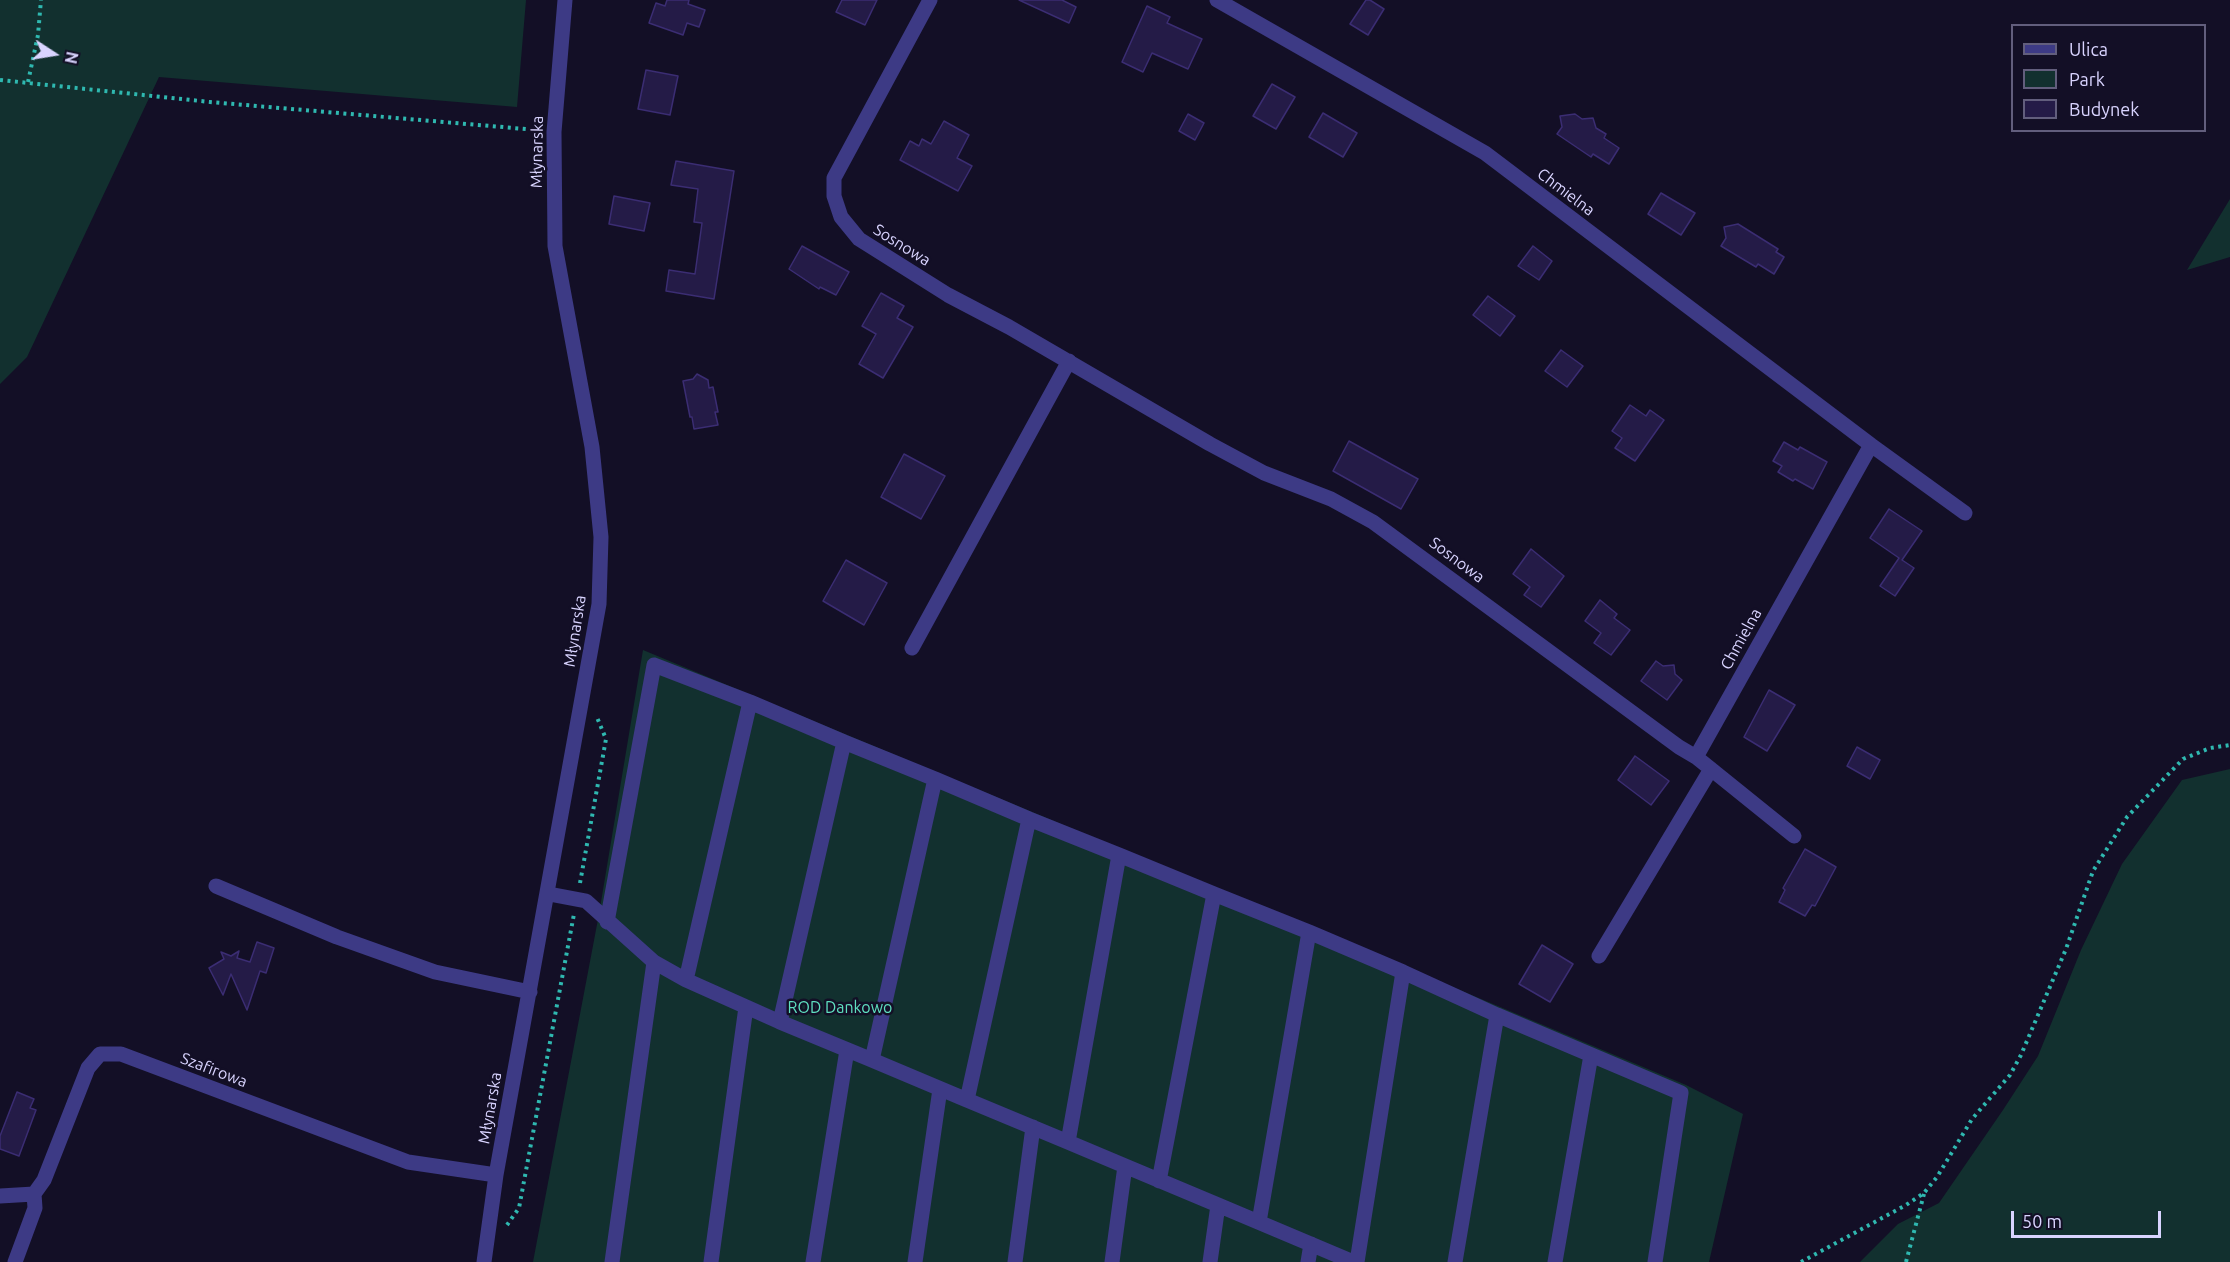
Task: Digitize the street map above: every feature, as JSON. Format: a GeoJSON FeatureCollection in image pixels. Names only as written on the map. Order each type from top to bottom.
{"type":"FeatureCollection","features":[{"type":"Feature","properties":{"kind":"street","name":"Młynarska"},"geometry":{"type":"LineString","coordinates":[[484,1262],[496,1175],[549,894],[599,604],[601,537],[592,447],[555,246],[554,132],[565,0]]}},
{"type":"Feature","properties":{"kind":"street","name":"Sosnowa"},"geometry":{"type":"LineString","coordinates":[[930,0],[834,178],[834,196],[842,217],[859,239],[948,296],[1009,327],[1264,473],[1331,499],[1373,522],[1696,757],[1794,836]]}},
{"type":"Feature","properties":{"kind":"street","name":"Chmielna"},"geometry":{"type":"LineString","coordinates":[[1217,0],[1485,153],[1871,445],[1965,513]]}},
{"type":"Feature","properties":{"kind":"street"},"geometry":{"type":"LineString","coordinates":[[912,648],[1069,361]]}},
{"type":"Feature","properties":{"kind":"street","name":"Chmielna"},"geometry":{"type":"LineString","coordinates":[[1696,757],[1871,445]]}},
{"type":"Feature","properties":{"kind":"street"},"geometry":{"type":"LineString","coordinates":[[607,922],[654,665],[750,702],[1029,819],[1309,932],[1681,1093],[1655,1262]]}},
{"type":"Feature","properties":{"kind":"street"},"geometry":{"type":"LineString","coordinates":[[686,980],[750,702]]}},
{"type":"Feature","properties":{"kind":"street"},"geometry":{"type":"LineString","coordinates":[[780,1022],[844,742]]}},
{"type":"Feature","properties":{"kind":"street"},"geometry":{"type":"LineString","coordinates":[[1599,956],[1711,769]]}},
{"type":"Feature","properties":{"kind":"street"},"geometry":{"type":"LineString","coordinates":[[872,1060],[934,779]]}},
{"type":"Feature","properties":{"kind":"street"},"geometry":{"type":"LineString","coordinates":[[967,1100],[1029,819]]}},
{"type":"Feature","properties":{"kind":"street"},"geometry":{"type":"LineString","coordinates":[[1068,1142],[1119,855]]}},
{"type":"Feature","properties":{"kind":"street"},"geometry":{"type":"LineString","coordinates":[[216,886],[337,937],[435,972],[530,992]]}},
{"type":"Feature","properties":{"kind":"street"},"geometry":{"type":"LineString","coordinates":[[549,894],[586,901],[654,962],[686,980],[780,1022],[1355,1262],[1403,972]]}},
{"type":"Feature","properties":{"kind":"street"},"geometry":{"type":"LineString","coordinates":[[1160,1181],[1214,894]]}},
{"type":"Feature","properties":{"kind":"street"},"geometry":{"type":"LineString","coordinates":[[1259,1222],[1309,932]]}},
{"type":"Feature","properties":{"kind":"street"},"geometry":{"type":"LineString","coordinates":[[612,1262],[654,962]]}},
{"type":"Feature","properties":{"kind":"street"},"geometry":{"type":"LineString","coordinates":[[711,1262],[746,1007]]}},
{"type":"Feature","properties":{"kind":"street"},"geometry":{"type":"LineString","coordinates":[[1455,1262],[1497,1015]]}},
{"type":"Feature","properties":{"kind":"street"},"geometry":{"type":"LineString","coordinates":[[813,1262],[847,1050]]}},
{"type":"Feature","properties":{"kind":"street","name":"Szafirowa"},"geometry":{"type":"LineString","coordinates":[[34,1194],[44,1180],[88,1068],[100,1054],[121,1054],[408,1162],[496,1175]]}},
{"type":"Feature","properties":{"kind":"street"},"geometry":{"type":"LineString","coordinates":[[1555,1262],[1591,1055]]}},
{"type":"Feature","properties":{"kind":"street"},"geometry":{"type":"LineString","coordinates":[[915,1262],[940,1089]]}},
{"type":"Feature","properties":{"kind":"street"},"geometry":{"type":"LineString","coordinates":[[1015,1262],[1033,1127]]}},
{"type":"Feature","properties":{"kind":"street"},"geometry":{"type":"LineString","coordinates":[[1112,1262],[1125,1166]]}},
{"type":"Feature","properties":{"kind":"street"},"geometry":{"type":"LineString","coordinates":[[0,1196],[34,1194],[35,1208],[15,1262]]}},
{"type":"Feature","properties":{"kind":"street"},"geometry":{"type":"LineString","coordinates":[[1210,1262],[1218,1205]]}},
{"type":"Feature","properties":{"kind":"street"},"geometry":{"type":"LineString","coordinates":[[1308,1262],[1311,1244]]}},
{"type":"Feature","properties":{"kind":"path"},"geometry":{"type":"LineString","coordinates":[[28,82],[38,35],[41,0]]}},
{"type":"Feature","properties":{"kind":"path"},"geometry":{"type":"LineString","coordinates":[[0,80],[210,102],[554,132]]}},
{"type":"Feature","properties":{"kind":"path"},"geometry":{"type":"LineString","coordinates":[[1801,1262],[1924,1193],[1937,1177],[1972,1119],[2010,1075],[2021,1055],[2066,949],[2093,871],[2127,816],[2183,759],[2210,747],[2230,745]]}},
{"type":"Feature","properties":{"kind":"path"},"geometry":{"type":"LineString","coordinates":[[1906,1262],[1924,1193]]}},
{"type":"Feature","properties":{"kind":"green space"},"geometry":{"type":"Polygon","coordinates":[[[0,0],[526,0],[517,107],[159,77],[27,357],[0,384],[0,0]]]}},
{"type":"Feature","properties":{"kind":"green space"},"geometry":{"type":"Polygon","coordinates":[[[2230,199],[2230,257],[2187,270],[2230,199]]]}},
{"type":"Feature","properties":{"kind":"green space","name":"ROD Dankowo"},"geometry":{"type":"Polygon","coordinates":[[[643,650],[1686,1085],[1743,1114],[1709,1262],[533,1262],[599,914],[643,650]]]}},
{"type":"Feature","properties":{"kind":"green space"},"geometry":{"type":"Polygon","coordinates":[[[2230,769],[2230,1262],[1860,1262],[1898,1224],[1939,1203],[2003,1110],[2038,1056],[2081,950],[2122,864],[2182,780],[2230,769]]]}},
{"type":"Feature","properties":{"kind":"building"},"geometry":{"type":"Polygon","coordinates":[[[667,0],[689,0],[688,4],[705,10],[699,27],[687,23],[683,35],[649,23],[656,3],[665,6],[667,0]]]}},
{"type":"Feature","properties":{"kind":"building"},"geometry":{"type":"Polygon","coordinates":[[[842,0],[877,0],[865,25],[836,12],[842,0]]]}},
{"type":"Feature","properties":{"kind":"building"},"geometry":{"type":"Polygon","coordinates":[[[1019,0],[1062,0],[1076,7],[1069,23],[1019,0]]]}},
{"type":"Feature","properties":{"kind":"building"},"geometry":{"type":"Polygon","coordinates":[[[1366,0],[1384,9],[1368,35],[1350,24],[1366,0]]]}},
{"type":"Feature","properties":{"kind":"building"},"geometry":{"type":"Polygon","coordinates":[[[1147,6],[1170,17],[1167,23],[1202,39],[1188,69],[1152,53],[1143,72],[1122,62],[1147,6]]]}},
{"type":"Feature","properties":{"kind":"building"},"geometry":{"type":"Polygon","coordinates":[[[646,70],[678,76],[670,115],[638,109],[646,70]]]}},
{"type":"Feature","properties":{"kind":"building"},"geometry":{"type":"Polygon","coordinates":[[[1272,84],[1295,97],[1276,129],[1253,116],[1272,84]]]}},
{"type":"Feature","properties":{"kind":"building"},"geometry":{"type":"Polygon","coordinates":[[[1323,113],[1357,133],[1343,157],[1309,137],[1323,113]]]}},
{"type":"Feature","properties":{"kind":"building"},"geometry":{"type":"Polygon","coordinates":[[[1188,114],[1204,123],[1195,140],[1179,131],[1188,114]]]}},
{"type":"Feature","properties":{"kind":"building"},"geometry":{"type":"Polygon","coordinates":[[[1575,114],[1582,119],[1593,118],[1596,128],[1606,134],[1604,138],[1619,148],[1609,164],[1593,154],[1591,157],[1557,134],[1562,127],[1560,116],[1575,114]]]}},
{"type":"Feature","properties":{"kind":"building"},"geometry":{"type":"Polygon","coordinates":[[[944,121],[969,135],[957,158],[972,166],[958,191],[900,160],[910,141],[919,146],[922,139],[931,144],[944,121]]]}},
{"type":"Feature","properties":{"kind":"building"},"geometry":{"type":"Polygon","coordinates":[[[676,161],[734,171],[714,299],[666,291],[669,270],[695,274],[702,223],[694,222],[698,189],[671,185],[676,161]]]}},
{"type":"Feature","properties":{"kind":"building"},"geometry":{"type":"Polygon","coordinates":[[[1661,193],[1695,213],[1681,235],[1648,214],[1661,193]]]}},
{"type":"Feature","properties":{"kind":"building"},"geometry":{"type":"Polygon","coordinates":[[[614,196],[650,203],[644,231],[609,224],[614,196]]]}},
{"type":"Feature","properties":{"kind":"building"},"geometry":{"type":"Polygon","coordinates":[[[1738,224],[1778,249],[1776,252],[1784,257],[1774,274],[1758,264],[1756,267],[1721,246],[1726,238],[1724,227],[1738,224]]]}},
{"type":"Feature","properties":{"kind":"building"},"geometry":{"type":"Polygon","coordinates":[[[802,246],[849,272],[836,295],[820,287],[819,289],[789,269],[802,246]]]}},
{"type":"Feature","properties":{"kind":"building"},"geometry":{"type":"Polygon","coordinates":[[[1533,246],[1552,261],[1539,280],[1518,266],[1533,246]]]}},
{"type":"Feature","properties":{"kind":"building"},"geometry":{"type":"Polygon","coordinates":[[[881,293],[904,306],[897,318],[913,327],[883,378],[859,364],[876,334],[862,326],[881,293]]]}},
{"type":"Feature","properties":{"kind":"building"},"geometry":{"type":"Polygon","coordinates":[[[1488,296],[1515,316],[1500,336],[1473,315],[1488,296]]]}},
{"type":"Feature","properties":{"kind":"building"},"geometry":{"type":"Polygon","coordinates":[[[1561,350],[1583,366],[1567,387],[1545,371],[1561,350]]]}},
{"type":"Feature","properties":{"kind":"building"},"geometry":{"type":"Polygon","coordinates":[[[697,374],[708,380],[709,388],[713,387],[718,425],[694,429],[683,381],[693,379],[697,374]]]}},
{"type":"Feature","properties":{"kind":"building"},"geometry":{"type":"Polygon","coordinates":[[[1630,405],[1646,416],[1650,410],[1664,420],[1635,461],[1615,448],[1622,438],[1612,431],[1630,405]]]}},
{"type":"Feature","properties":{"kind":"building"},"geometry":{"type":"Polygon","coordinates":[[[1349,441],[1418,479],[1401,509],[1333,471],[1349,441]]]}},
{"type":"Feature","properties":{"kind":"building"},"geometry":{"type":"Polygon","coordinates":[[[1784,442],[1798,450],[1800,447],[1827,462],[1813,489],[1778,472],[1782,466],[1773,461],[1784,442]]]}},
{"type":"Feature","properties":{"kind":"building"},"geometry":{"type":"Polygon","coordinates":[[[904,454],[945,476],[921,519],[881,497],[904,454]]]}},
{"type":"Feature","properties":{"kind":"building"},"geometry":{"type":"Polygon","coordinates":[[[1889,509],[1922,531],[1902,560],[1914,568],[1895,596],[1880,586],[1899,558],[1870,538],[1889,509]]]}},
{"type":"Feature","properties":{"kind":"building"},"geometry":{"type":"Polygon","coordinates":[[[1531,549],[1564,576],[1541,607],[1524,595],[1530,587],[1513,574],[1531,549]]]}},
{"type":"Feature","properties":{"kind":"building"},"geometry":{"type":"Polygon","coordinates":[[[846,560],[887,583],[864,625],[823,601],[846,560]]]}},
{"type":"Feature","properties":{"kind":"building"},"geometry":{"type":"Polygon","coordinates":[[[1600,600],[1617,614],[1614,618],[1630,630],[1611,655],[1594,643],[1601,633],[1585,621],[1600,600]]]}},
{"type":"Feature","properties":{"kind":"building"},"geometry":{"type":"Polygon","coordinates":[[[1656,661],[1663,666],[1674,665],[1675,674],[1682,680],[1667,700],[1641,681],[1656,661]]]}},
{"type":"Feature","properties":{"kind":"building"},"geometry":{"type":"Polygon","coordinates":[[[1769,690],[1795,705],[1767,751],[1744,737],[1769,690]]]}},
{"type":"Feature","properties":{"kind":"building"},"geometry":{"type":"Polygon","coordinates":[[[1857,747],[1880,760],[1870,779],[1847,766],[1857,747]]]}},
{"type":"Feature","properties":{"kind":"building"},"geometry":{"type":"Polygon","coordinates":[[[1635,756],[1669,781],[1651,805],[1618,780],[1635,756]]]}},
{"type":"Feature","properties":{"kind":"building"},"geometry":{"type":"Polygon","coordinates":[[[1805,849],[1836,867],[1815,906],[1812,905],[1805,916],[1779,902],[1785,890],[1783,888],[1805,849]]]}},
{"type":"Feature","properties":{"kind":"building"},"geometry":{"type":"Polygon","coordinates":[[[257,942],[274,948],[266,973],[260,971],[247,1010],[231,974],[223,995],[209,968],[224,959],[221,952],[231,956],[239,951],[237,958],[250,962],[257,942]]]}},
{"type":"Feature","properties":{"kind":"building"},"geometry":{"type":"Polygon","coordinates":[[[1542,945],[1573,964],[1550,1002],[1519,984],[1542,945]]]}},
{"type":"Feature","properties":{"kind":"building"},"geometry":{"type":"Polygon","coordinates":[[[17,1092],[34,1099],[30,1108],[36,1110],[19,1156],[0,1149],[0,1136],[17,1092]]]}}]}
